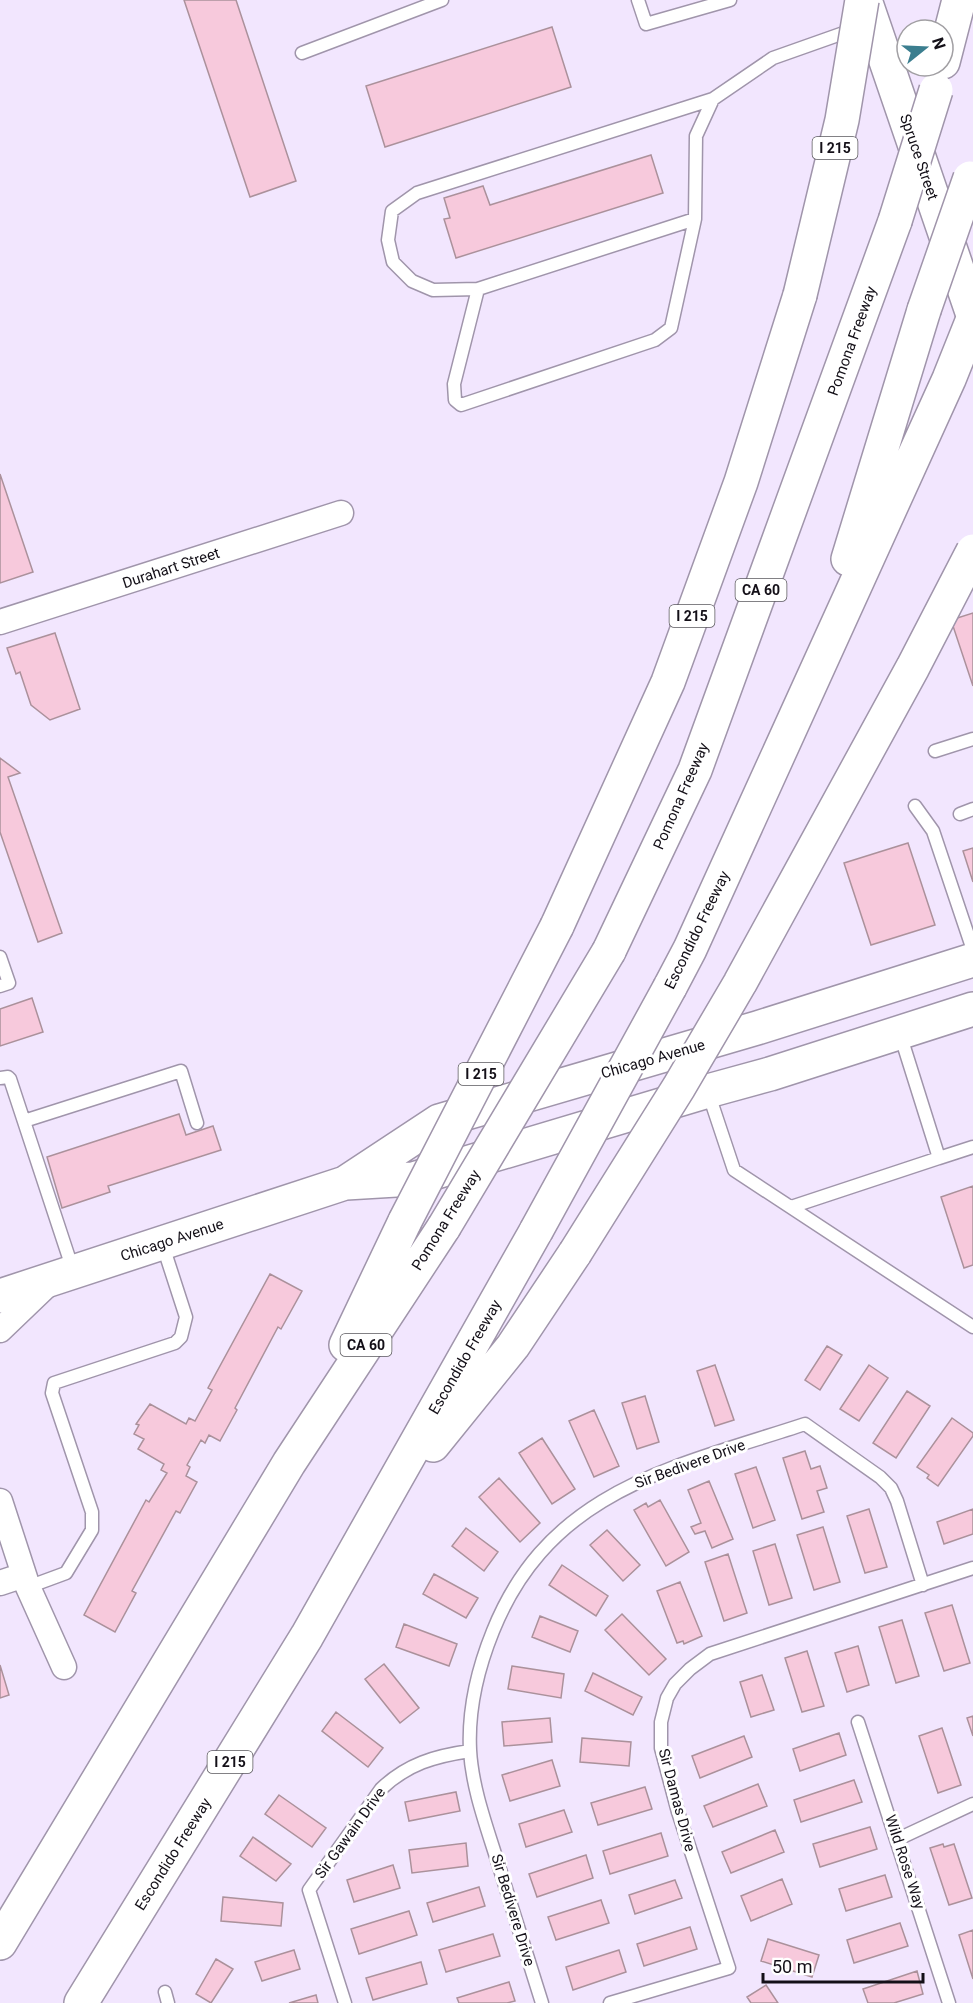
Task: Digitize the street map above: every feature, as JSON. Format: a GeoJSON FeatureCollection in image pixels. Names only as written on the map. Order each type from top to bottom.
{"type":"FeatureCollection","features":[{"type":"Feature","properties":{"kind":"main road","name":"Pomona Freeway"},"geometry":{"type":"LineString","coordinates":[[954,18],[959,0]]}},
{"type":"Feature","properties":{"kind":"main road","name":"I 215"},"geometry":{"type":"LineString","coordinates":[[0,1943],[289,1463],[405,1221],[557,926],[668,682],[741,482],[800,295],[867,8]]}},
{"type":"Feature","properties":{"kind":"main road","name":"Spruce Street"},"geometry":{"type":"LineString","coordinates":[[867,8],[973,315]]}},
{"type":"Feature","properties":{"kind":"main road","name":"Pomona Freeway"},"geometry":{"type":"LineString","coordinates":[[289,1463],[444,1227],[609,951],[695,770],[895,221],[938,78]]}},
{"type":"Feature","properties":{"kind":"main road"},"geometry":{"type":"LineString","coordinates":[[808,690],[924,310],[971,172]]}},
{"type":"Feature","properties":{"kind":"main road","name":"I 215"},"geometry":{"type":"LineString","coordinates":[[808,690],[949,379],[973,319]]}},
{"type":"Feature","properties":{"kind":"main road"},"geometry":{"type":"LineString","coordinates":[[374,1518],[513,1346],[575,1253],[679,1087],[740,983],[913,668],[973,551]]}},
{"type":"Feature","properties":{"kind":"main road","name":"Escondido Freeway"},"geometry":{"type":"LineString","coordinates":[[81,2003],[308,1636],[536,1231],[690,949],[808,690]]}},
{"type":"Feature","properties":{"kind":"main road","name":"Chicago Avenue"},"geometry":{"type":"LineString","coordinates":[[345,1183],[439,1121],[758,1028],[973,960]]}},
{"type":"Feature","properties":{"kind":"main road","name":"Chicago Avenue"},"geometry":{"type":"LineString","coordinates":[[0,1296],[345,1183],[413,1179],[770,1074],[973,1009]]}},
{"type":"Feature","properties":{"kind":"street","name":"Durahart Street"},"geometry":{"type":"LineString","coordinates":[[0,622],[341,513]]}},
{"type":"Feature","properties":{"kind":"street"},"geometry":{"type":"LineString","coordinates":[[0,1330],[63,1275]]}},
{"type":"Feature","properties":{"kind":"street"},"geometry":{"type":"LineString","coordinates":[[0,1501],[26,1581],[64,1667]]}},
{"type":"Feature","properties":{"kind":"street"},"geometry":{"type":"LineString","coordinates":[[0,1583],[26,1581]]}},
{"type":"Feature","properties":{"kind":"lane"},"geometry":{"type":"LineString","coordinates":[[302,53],[442,0]]}},
{"type":"Feature","properties":{"kind":"lane"},"geometry":{"type":"LineString","coordinates":[[638,0],[646,24],[730,0]]}},
{"type":"Feature","properties":{"kind":"lane"},"geometry":{"type":"LineString","coordinates":[[695,219],[478,289],[433,290],[412,281],[393,262],[388,240],[392,211],[417,193],[713,99],[773,58],[867,8]]}},
{"type":"Feature","properties":{"kind":"lane"},"geometry":{"type":"LineString","coordinates":[[478,289],[454,384],[455,400],[461,405],[655,340],[671,328],[695,219],[696,136],[713,99]]}},
{"type":"Feature","properties":{"kind":"lane"},"geometry":{"type":"LineString","coordinates":[[935,751],[973,739]]}},
{"type":"Feature","properties":{"kind":"lane"},"geometry":{"type":"LineString","coordinates":[[915,806],[933,831],[973,950]]}},
{"type":"Feature","properties":{"kind":"lane"},"geometry":{"type":"LineString","coordinates":[[960,814],[973,809]]}},
{"type":"Feature","properties":{"kind":"lane"},"geometry":{"type":"LineString","coordinates":[[0,957],[9,983],[0,986]]}},
{"type":"Feature","properties":{"kind":"lane"},"geometry":{"type":"LineString","coordinates":[[899,1032],[939,1158]]}},
{"type":"Feature","properties":{"kind":"lane"},"geometry":{"type":"LineString","coordinates":[[24,1121],[181,1071],[196,1123]]}},
{"type":"Feature","properties":{"kind":"lane"},"geometry":{"type":"LineString","coordinates":[[0,1078],[10,1079],[24,1121],[63,1275]]}},
{"type":"Feature","properties":{"kind":"lane"},"geometry":{"type":"LineString","coordinates":[[708,1091],[734,1170],[973,1327]]}},
{"type":"Feature","properties":{"kind":"lane"},"geometry":{"type":"LineString","coordinates":[[791,1207],[973,1147]]}},
{"type":"Feature","properties":{"kind":"lane"},"geometry":{"type":"LineString","coordinates":[[26,1581],[66,1574],[92,1530],[92,1512],[52,1393],[54,1383],[174,1343],[182,1337],[186,1317],[162,1243]]}},
{"type":"Feature","properties":{"kind":"lane","name":"Sir Bedivere Drive"},"geometry":{"type":"LineString","coordinates":[[542,2003],[484,1819],[470,1751],[471,1711],[478,1672],[502,1607],[519,1579],[546,1544],[577,1516],[606,1497],[636,1482],[668,1468],[805,1424],[880,1477],[891,1488],[923,1585]]}},
{"type":"Feature","properties":{"kind":"lane","name":"Sir Damas Drive"},"geometry":{"type":"LineString","coordinates":[[610,2003],[729,1968],[678,1812],[661,1749],[661,1722],[667,1698],[675,1684],[710,1654],[735,1644],[973,1568]]}},
{"type":"Feature","properties":{"kind":"lane","name":"Wild Rose Way"},"geometry":{"type":"LineString","coordinates":[[858,1722],[949,2003]]}},
{"type":"Feature","properties":{"kind":"lane","name":"Sir Gawain Drive"},"geometry":{"type":"LineString","coordinates":[[345,2003],[309,1890],[381,1789],[394,1776],[423,1761],[470,1751]]}},
{"type":"Feature","properties":{"kind":"lane"},"geometry":{"type":"LineString","coordinates":[[897,1839],[973,1804]]}},
{"type":"Feature","properties":{"kind":"building"},"geometry":{"type":"Polygon","coordinates":[[[184,0],[236,0],[296,181],[250,197],[184,0]]]}},
{"type":"Feature","properties":{"kind":"building"},"geometry":{"type":"Polygon","coordinates":[[[552,27],[571,87],[385,147],[366,86],[552,27]]]}},
{"type":"Feature","properties":{"kind":"building"},"geometry":{"type":"Polygon","coordinates":[[[651,155],[663,193],[456,258],[444,219],[450,218],[444,198],[483,186],[490,205],[651,155]]]}},
{"type":"Feature","properties":{"kind":"building"},"geometry":{"type":"Polygon","coordinates":[[[0,474],[33,572],[0,583],[0,474]]]}},
{"type":"Feature","properties":{"kind":"building"},"geometry":{"type":"Polygon","coordinates":[[[973,613],[973,686],[951,620],[973,613]]]}},
{"type":"Feature","properties":{"kind":"building"},"geometry":{"type":"Polygon","coordinates":[[[55,633],[80,709],[50,720],[31,705],[20,672],[16,674],[7,648],[55,633]]]}},
{"type":"Feature","properties":{"kind":"building"},"geometry":{"type":"Polygon","coordinates":[[[0,758],[20,773],[8,777],[62,933],[38,942],[0,832],[0,758]]]}},
{"type":"Feature","properties":{"kind":"building"},"geometry":{"type":"Polygon","coordinates":[[[908,843],[935,925],[871,945],[844,863],[908,843]]]}},
{"type":"Feature","properties":{"kind":"building"},"geometry":{"type":"Polygon","coordinates":[[[973,848],[973,882],[963,851],[973,848]]]}},
{"type":"Feature","properties":{"kind":"building"},"geometry":{"type":"Polygon","coordinates":[[[32,998],[43,1032],[0,1046],[0,1009],[32,998]]]}},
{"type":"Feature","properties":{"kind":"building"},"geometry":{"type":"Polygon","coordinates":[[[179,1114],[186,1135],[213,1126],[221,1150],[108,1186],[110,1192],[62,1208],[47,1157],[179,1114]]]}},
{"type":"Feature","properties":{"kind":"building"},"geometry":{"type":"Polygon","coordinates":[[[973,1186],[973,1265],[964,1268],[941,1197],[973,1186]]]}},
{"type":"Feature","properties":{"kind":"building"},"geometry":{"type":"Polygon","coordinates":[[[270,1274],[302,1291],[281,1329],[278,1327],[220,1441],[209,1435],[205,1443],[201,1440],[187,1465],[190,1467],[186,1476],[197,1482],[180,1513],[176,1511],[132,1591],[136,1593],[115,1632],[84,1615],[146,1500],[149,1502],[167,1473],[161,1470],[164,1464],[138,1449],[144,1439],[134,1434],[139,1425],[136,1424],[150,1404],[186,1424],[189,1418],[195,1421],[212,1390],[208,1388],[270,1274]]]}},
{"type":"Feature","properties":{"kind":"building"},"geometry":{"type":"Polygon","coordinates":[[[827,1346],[842,1355],[820,1390],[805,1380],[827,1346]]]}},
{"type":"Feature","properties":{"kind":"building"},"geometry":{"type":"Polygon","coordinates":[[[715,1365],[734,1420],[715,1426],[697,1371],[715,1365]]]}},
{"type":"Feature","properties":{"kind":"building"},"geometry":{"type":"Polygon","coordinates":[[[869,1365],[888,1378],[859,1421],[840,1409],[869,1365]]]}},
{"type":"Feature","properties":{"kind":"building"},"geometry":{"type":"Polygon","coordinates":[[[907,1391],[930,1406],[896,1458],[873,1443],[907,1391]]]}},
{"type":"Feature","properties":{"kind":"building"},"geometry":{"type":"Polygon","coordinates":[[[645,1396],[659,1442],[637,1449],[622,1403],[645,1396]]]}},
{"type":"Feature","properties":{"kind":"building"},"geometry":{"type":"Polygon","coordinates":[[[594,1410],[619,1466],[594,1477],[569,1421],[594,1410]]]}},
{"type":"Feature","properties":{"kind":"building"},"geometry":{"type":"Polygon","coordinates":[[[952,1418],[973,1433],[973,1436],[938,1486],[927,1478],[929,1475],[917,1467],[952,1418]]]}},
{"type":"Feature","properties":{"kind":"building"},"geometry":{"type":"Polygon","coordinates":[[[542,1438],[575,1489],[552,1504],[519,1453],[542,1438]]]}},
{"type":"Feature","properties":{"kind":"building"},"geometry":{"type":"Polygon","coordinates":[[[805,1451],[811,1469],[820,1466],[827,1488],[817,1491],[824,1512],[802,1519],[783,1458],[805,1451]]]}},
{"type":"Feature","properties":{"kind":"building"},"geometry":{"type":"Polygon","coordinates":[[[756,1467],[775,1520],[753,1528],[735,1474],[756,1467]]]}},
{"type":"Feature","properties":{"kind":"building"},"geometry":{"type":"Polygon","coordinates":[[[499,1478],[540,1523],[520,1542],[479,1497],[499,1478]]]}},
{"type":"Feature","properties":{"kind":"building"},"geometry":{"type":"Polygon","coordinates":[[[709,1481],[733,1539],[712,1548],[705,1531],[695,1534],[691,1527],[701,1523],[688,1490],[709,1481]]]}},
{"type":"Feature","properties":{"kind":"building"},"geometry":{"type":"Polygon","coordinates":[[[660,1500],[689,1552],[666,1566],[634,1510],[646,1503],[648,1507],[660,1500]]]}},
{"type":"Feature","properties":{"kind":"building"},"geometry":{"type":"Polygon","coordinates":[[[869,1509],[887,1567],[865,1573],[847,1516],[869,1509]]]}},
{"type":"Feature","properties":{"kind":"building"},"geometry":{"type":"Polygon","coordinates":[[[973,1509],[973,1534],[944,1544],[937,1522],[973,1509]]]}},
{"type":"Feature","properties":{"kind":"building"},"geometry":{"type":"Polygon","coordinates":[[[823,1527],[840,1582],[814,1590],[797,1535],[823,1527]]]}},
{"type":"Feature","properties":{"kind":"building"},"geometry":{"type":"Polygon","coordinates":[[[466,1528],[498,1552],[484,1571],[452,1546],[466,1528]]]}},
{"type":"Feature","properties":{"kind":"building"},"geometry":{"type":"Polygon","coordinates":[[[607,1530],[640,1565],[623,1581],[590,1545],[607,1530]]]}},
{"type":"Feature","properties":{"kind":"building"},"geometry":{"type":"Polygon","coordinates":[[[775,1544],[792,1598],[769,1605],[753,1551],[775,1544]]]}},
{"type":"Feature","properties":{"kind":"building"},"geometry":{"type":"Polygon","coordinates":[[[728,1554],[747,1613],[724,1621],[705,1562],[728,1554]]]}},
{"type":"Feature","properties":{"kind":"building"},"geometry":{"type":"Polygon","coordinates":[[[562,1565],[608,1596],[596,1616],[549,1585],[562,1565]]]}},
{"type":"Feature","properties":{"kind":"building"},"geometry":{"type":"Polygon","coordinates":[[[434,1574],[478,1598],[466,1618],[423,1594],[434,1574]]]}},
{"type":"Feature","properties":{"kind":"building"},"geometry":{"type":"Polygon","coordinates":[[[680,1582],[702,1636],[684,1644],[683,1641],[677,1643],[657,1591],[680,1582]]]}},
{"type":"Feature","properties":{"kind":"building"},"geometry":{"type":"Polygon","coordinates":[[[952,1605],[970,1663],[944,1671],[925,1613],[952,1605]]]}},
{"type":"Feature","properties":{"kind":"building"},"geometry":{"type":"Polygon","coordinates":[[[622,1614],[666,1659],[649,1675],[605,1630],[622,1614]]]}},
{"type":"Feature","properties":{"kind":"building"},"geometry":{"type":"Polygon","coordinates":[[[540,1616],[578,1631],[570,1652],[532,1637],[540,1616]]]}},
{"type":"Feature","properties":{"kind":"building"},"geometry":{"type":"Polygon","coordinates":[[[902,1620],[919,1676],[896,1683],[879,1627],[902,1620]]]}},
{"type":"Feature","properties":{"kind":"building"},"geometry":{"type":"Polygon","coordinates":[[[404,1624],[457,1644],[449,1666],[396,1647],[404,1624]]]}},
{"type":"Feature","properties":{"kind":"building"},"geometry":{"type":"Polygon","coordinates":[[[858,1646],[869,1685],[847,1692],[835,1653],[858,1646]]]}},
{"type":"Feature","properties":{"kind":"building"},"geometry":{"type":"Polygon","coordinates":[[[807,1651],[824,1706],[802,1712],[785,1658],[807,1651]]]}},
{"type":"Feature","properties":{"kind":"building"},"geometry":{"type":"Polygon","coordinates":[[[384,1664],[419,1708],[400,1723],[365,1679],[384,1664]]]}},
{"type":"Feature","properties":{"kind":"building"},"geometry":{"type":"Polygon","coordinates":[[[0,1665],[9,1695],[0,1698],[0,1665]]]}},
{"type":"Feature","properties":{"kind":"building"},"geometry":{"type":"Polygon","coordinates":[[[512,1666],[564,1674],[561,1698],[508,1689],[512,1666]]]}},
{"type":"Feature","properties":{"kind":"building"},"geometry":{"type":"Polygon","coordinates":[[[593,1673],[642,1697],[633,1715],[585,1691],[593,1673]]]}},
{"type":"Feature","properties":{"kind":"building"},"geometry":{"type":"Polygon","coordinates":[[[762,1675],[774,1710],[751,1717],[740,1682],[762,1675]]]}},
{"type":"Feature","properties":{"kind":"building"},"geometry":{"type":"Polygon","coordinates":[[[336,1712],[383,1748],[368,1767],[322,1731],[336,1712]]]}},
{"type":"Feature","properties":{"kind":"building"},"geometry":{"type":"Polygon","coordinates":[[[973,1716],[973,1736],[967,1718],[973,1716]]]}},
{"type":"Feature","properties":{"kind":"building"},"geometry":{"type":"Polygon","coordinates":[[[550,1718],[552,1742],[504,1746],[502,1722],[550,1718]]]}},
{"type":"Feature","properties":{"kind":"building"},"geometry":{"type":"Polygon","coordinates":[[[942,1728],[961,1785],[938,1793],[919,1736],[942,1728]]]}},
{"type":"Feature","properties":{"kind":"building"},"geometry":{"type":"Polygon","coordinates":[[[839,1733],[846,1755],[800,1771],[793,1749],[839,1733]]]}},
{"type":"Feature","properties":{"kind":"building"},"geometry":{"type":"Polygon","coordinates":[[[744,1736],[752,1757],[700,1778],[692,1756],[744,1736]]]}},
{"type":"Feature","properties":{"kind":"building"},"geometry":{"type":"Polygon","coordinates":[[[582,1738],[631,1742],[629,1766],[580,1762],[582,1738]]]}},
{"type":"Feature","properties":{"kind":"building"},"geometry":{"type":"Polygon","coordinates":[[[552,1760],[560,1786],[510,1801],[502,1775],[552,1760]]]}},
{"type":"Feature","properties":{"kind":"building"},"geometry":{"type":"Polygon","coordinates":[[[854,1780],[862,1802],[801,1822],[794,1800],[854,1780]]]}},
{"type":"Feature","properties":{"kind":"building"},"geometry":{"type":"Polygon","coordinates":[[[758,1784],[767,1806],[713,1827],[704,1806],[758,1784]]]}},
{"type":"Feature","properties":{"kind":"building"},"geometry":{"type":"Polygon","coordinates":[[[645,1787],[652,1809],[598,1825],[591,1803],[645,1787]]]}},
{"type":"Feature","properties":{"kind":"building"},"geometry":{"type":"Polygon","coordinates":[[[456,1792],[460,1811],[409,1821],[405,1802],[456,1792]]]}},
{"type":"Feature","properties":{"kind":"building"},"geometry":{"type":"Polygon","coordinates":[[[279,1795],[326,1828],[312,1847],[265,1814],[279,1795]]]}},
{"type":"Feature","properties":{"kind":"building"},"geometry":{"type":"Polygon","coordinates":[[[564,1810],[572,1832],[526,1847],[519,1824],[564,1810]]]}},
{"type":"Feature","properties":{"kind":"building"},"geometry":{"type":"Polygon","coordinates":[[[870,1827],[877,1849],[820,1867],[813,1844],[870,1827]]]}},
{"type":"Feature","properties":{"kind":"building"},"geometry":{"type":"Polygon","coordinates":[[[775,1830],[784,1852],[731,1873],[722,1852],[775,1830]]]}},
{"type":"Feature","properties":{"kind":"building"},"geometry":{"type":"Polygon","coordinates":[[[661,1833],[668,1856],[610,1874],[603,1851],[661,1833]]]}},
{"type":"Feature","properties":{"kind":"building"},"geometry":{"type":"Polygon","coordinates":[[[253,1837],[291,1864],[276,1881],[240,1856],[253,1837]]]}},
{"type":"Feature","properties":{"kind":"building"},"geometry":{"type":"Polygon","coordinates":[[[466,1843],[468,1866],[412,1873],[409,1850],[466,1843]]]}},
{"type":"Feature","properties":{"kind":"building"},"geometry":{"type":"Polygon","coordinates":[[[943,1844],[944,1847],[954,1844],[972,1898],[949,1905],[930,1848],[943,1844]]]}},
{"type":"Feature","properties":{"kind":"building"},"geometry":{"type":"Polygon","coordinates":[[[586,1855],[593,1878],[537,1897],[529,1874],[586,1855]]]}},
{"type":"Feature","properties":{"kind":"building"},"geometry":{"type":"Polygon","coordinates":[[[393,1865],[400,1888],[354,1902],[347,1880],[393,1865]]]}},
{"type":"Feature","properties":{"kind":"building"},"geometry":{"type":"Polygon","coordinates":[[[885,1875],[892,1897],[846,1911],[839,1889],[885,1875]]]}},
{"type":"Feature","properties":{"kind":"building"},"geometry":{"type":"Polygon","coordinates":[[[782,1879],[792,1904],[751,1921],[741,1896],[782,1879]]]}},
{"type":"Feature","properties":{"kind":"building"},"geometry":{"type":"Polygon","coordinates":[[[675,1880],[682,1898],[635,1914],[629,1895],[675,1880]]]}},
{"type":"Feature","properties":{"kind":"building"},"geometry":{"type":"Polygon","coordinates":[[[479,1887],[485,1906],[433,1922],[427,1903],[479,1887]]]}},
{"type":"Feature","properties":{"kind":"building"},"geometry":{"type":"Polygon","coordinates":[[[223,1897],[283,1903],[281,1926],[221,1921],[223,1897]]]}},
{"type":"Feature","properties":{"kind":"building"},"geometry":{"type":"Polygon","coordinates":[[[601,1900],[609,1923],[556,1940],[548,1917],[601,1900]]]}},
{"type":"Feature","properties":{"kind":"building"},"geometry":{"type":"Polygon","coordinates":[[[409,1911],[417,1935],[359,1954],[351,1929],[409,1911]]]}},
{"type":"Feature","properties":{"kind":"building"},"geometry":{"type":"Polygon","coordinates":[[[900,1923],[908,1946],[854,1963],[847,1940],[900,1923]]]}},
{"type":"Feature","properties":{"kind":"building"},"geometry":{"type":"Polygon","coordinates":[[[690,1927],[697,1949],[644,1966],[637,1944],[690,1927]]]}},
{"type":"Feature","properties":{"kind":"building"},"geometry":{"type":"Polygon","coordinates":[[[973,1930],[973,1979],[959,1935],[973,1930]]]}},
{"type":"Feature","properties":{"kind":"building"},"geometry":{"type":"Polygon","coordinates":[[[493,1934],[500,1956],[446,1972],[439,1950],[493,1934]]]}},
{"type":"Feature","properties":{"kind":"building"},"geometry":{"type":"Polygon","coordinates":[[[768,1939],[819,1955],[812,1977],[761,1961],[768,1939]]]}},
{"type":"Feature","properties":{"kind":"building"},"geometry":{"type":"Polygon","coordinates":[[[294,1950],[300,1969],[262,1981],[255,1962],[294,1950]]]}},
{"type":"Feature","properties":{"kind":"building"},"geometry":{"type":"Polygon","coordinates":[[[619,1950],[626,1972],[573,1990],[566,1967],[619,1950]]]}},
{"type":"Feature","properties":{"kind":"building"},"geometry":{"type":"Polygon","coordinates":[[[216,1959],[233,1969],[211,2003],[196,1994],[216,1959]]]}},
{"type":"Feature","properties":{"kind":"building"},"geometry":{"type":"Polygon","coordinates":[[[421,1962],[427,1984],[373,2000],[366,1978],[421,1962]]]}},
{"type":"Feature","properties":{"kind":"building"},"geometry":{"type":"Polygon","coordinates":[[[917,1971],[923,1994],[894,2003],[868,2003],[863,1989],[917,1971]]]}},
{"type":"Feature","properties":{"kind":"building"},"geometry":{"type":"Polygon","coordinates":[[[509,1982],[515,2001],[459,2003],[457,1998],[509,1982]]]}},
{"type":"Feature","properties":{"kind":"building"},"geometry":{"type":"Polygon","coordinates":[[[766,1985],[778,2003],[751,2003],[747,1997],[766,1985]]]}},
{"type":"Feature","properties":{"kind":"building"},"geometry":{"type":"Polygon","coordinates":[[[316,1995],[318,2003],[289,2003],[316,1995]]]}}]}
